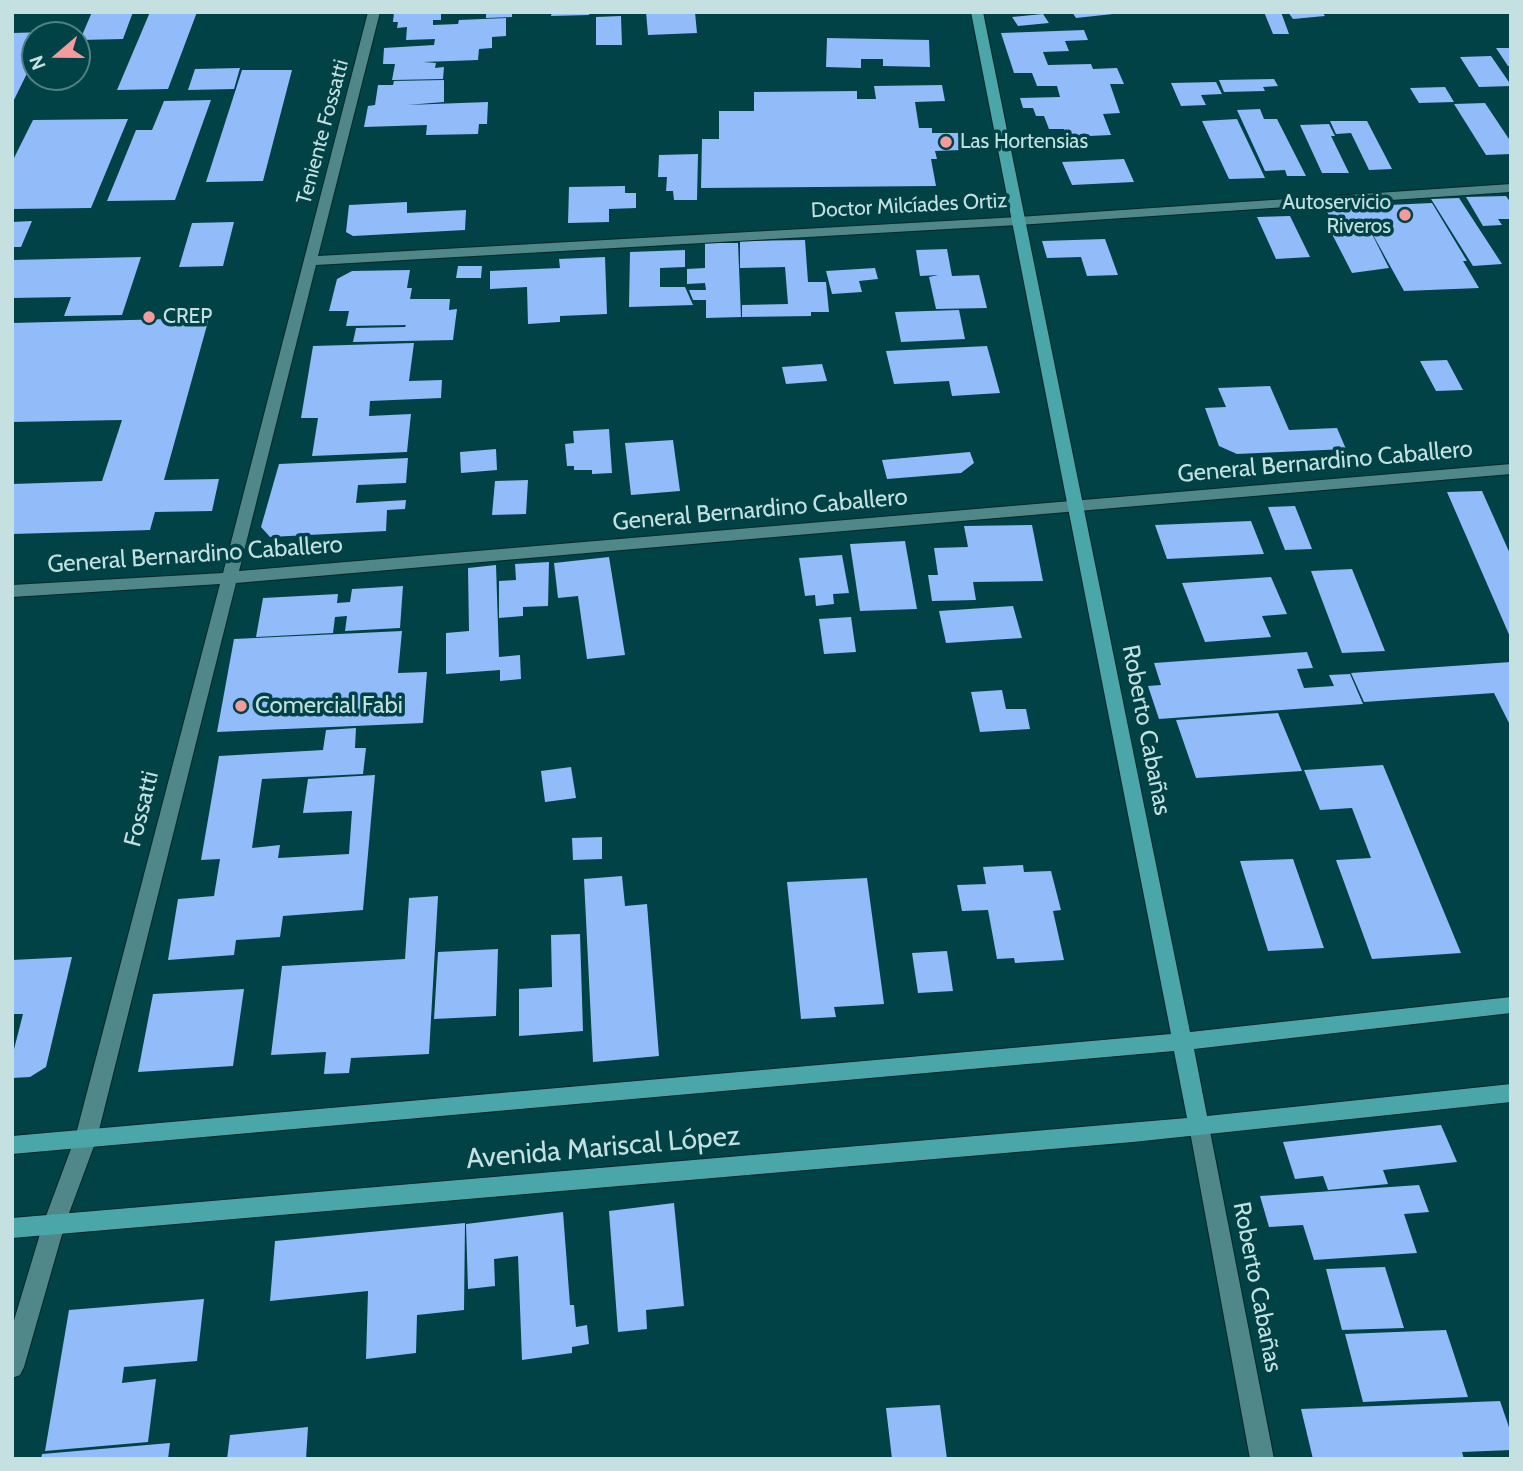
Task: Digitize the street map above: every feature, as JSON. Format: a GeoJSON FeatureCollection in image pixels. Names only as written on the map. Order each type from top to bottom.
{"type":"FeatureCollection","features":[{"type":"Feature","properties":{"kind":"main road","name":"Roberto Cabañas"},"geometry":{"type":"LineString","coordinates":[[977,12],[1199,1126]]}},
{"type":"Feature","properties":{"kind":"main road"},"geometry":{"type":"LineString","coordinates":[[12,1145],[1181,1042],[1511,1005]]}},
{"type":"Feature","properties":{"kind":"main road","name":"Avenida Mariscal López"},"geometry":{"type":"LineString","coordinates":[[12,1228],[1199,1126],[1511,1093]]}},
{"type":"Feature","properties":{"kind":"street","name":"Teniente Fossatti"},"geometry":{"type":"LineString","coordinates":[[309,261],[373,12]]}},
{"type":"Feature","properties":{"kind":"street","name":"Doctor Milcíades Ortiz"},"geometry":{"type":"LineString","coordinates":[[309,261],[1018,221],[1511,188]]}},
{"type":"Feature","properties":{"kind":"street","name":"Fossatti"},"geometry":{"type":"LineString","coordinates":[[12,1367],[54,1224],[86,1138],[309,261]]}},
{"type":"Feature","properties":{"kind":"street","name":"General Bernardino Caballero"},"geometry":{"type":"LineString","coordinates":[[12,591],[227,578],[1511,469]]}},
{"type":"Feature","properties":{"kind":"street","name":"Roberto Cabañas"},"geometry":{"type":"LineString","coordinates":[[1199,1126],[1262,1459]]}},
{"type":"Feature","properties":{"kind":"building"},"geometry":{"type":"Polygon","coordinates":[[[92,12],[133,12],[123,39],[91,40],[91,21],[88,21],[92,12]]]}},
{"type":"Feature","properties":{"kind":"building"},"geometry":{"type":"Polygon","coordinates":[[[150,12],[197,12],[168,89],[117,90],[150,12]]]}},
{"type":"Feature","properties":{"kind":"building"},"geometry":{"type":"Polygon","coordinates":[[[394,12],[441,12],[441,20],[433,20],[433,25],[458,24],[459,20],[506,18],[506,36],[492,37],[492,48],[479,49],[478,60],[423,62],[436,63],[435,68],[444,67],[443,79],[392,80],[395,64],[383,64],[384,48],[434,45],[435,39],[406,40],[407,27],[397,28],[398,22],[393,22],[394,12]]]}},
{"type":"Feature","properties":{"kind":"building"},"geometry":{"type":"Polygon","coordinates":[[[486,12],[512,12],[512,17],[486,18],[486,12]]]}},
{"type":"Feature","properties":{"kind":"building"},"geometry":{"type":"Polygon","coordinates":[[[552,12],[590,12],[589,15],[551,16],[552,12]]]}},
{"type":"Feature","properties":{"kind":"building"},"geometry":{"type":"Polygon","coordinates":[[[646,12],[695,12],[697,33],[648,35],[646,12]]]}},
{"type":"Feature","properties":{"kind":"building"},"geometry":{"type":"Polygon","coordinates":[[[1072,12],[1113,12],[1113,14],[1076,18],[1072,12]]]}},
{"type":"Feature","properties":{"kind":"building"},"geometry":{"type":"Polygon","coordinates":[[[1264,12],[1281,12],[1289,34],[1273,34],[1264,12]]]}},
{"type":"Feature","properties":{"kind":"building"},"geometry":{"type":"Polygon","coordinates":[[[1288,12],[1322,12],[1325,16],[1293,19],[1288,12]]]}},
{"type":"Feature","properties":{"kind":"building"},"geometry":{"type":"Polygon","coordinates":[[[1043,14],[1049,23],[1018,26],[1012,17],[1043,14]]]}},
{"type":"Feature","properties":{"kind":"building"},"geometry":{"type":"Polygon","coordinates":[[[621,16],[622,45],[596,45],[596,17],[621,16]]]}},
{"type":"Feature","properties":{"kind":"building"},"geometry":{"type":"Polygon","coordinates":[[[1084,30],[1088,40],[1065,41],[1069,51],[1043,52],[1048,65],[1091,64],[1093,69],[1117,68],[1124,84],[1110,84],[1120,113],[1103,114],[1111,135],[1067,137],[1064,129],[1049,129],[1044,116],[1036,116],[1033,108],[1023,108],[1020,98],[1060,97],[1057,86],[1037,86],[1032,73],[1014,73],[1001,33],[1084,30]]]}},
{"type":"Feature","properties":{"kind":"building"},"geometry":{"type":"Polygon","coordinates":[[[12,33],[21,33],[21,86],[12,104],[12,33]]]}},
{"type":"Feature","properties":{"kind":"building"},"geometry":{"type":"Polygon","coordinates":[[[827,38],[929,40],[930,67],[883,66],[883,59],[861,59],[861,68],[826,67],[827,38]]]}},
{"type":"Feature","properties":{"kind":"building"},"geometry":{"type":"Polygon","coordinates":[[[1496,48],[1511,48],[1511,66],[1508,66],[1496,48]]]}},
{"type":"Feature","properties":{"kind":"building"},"geometry":{"type":"Polygon","coordinates":[[[1491,56],[1511,86],[1479,87],[1460,57],[1491,56]]]}},
{"type":"Feature","properties":{"kind":"building"},"geometry":{"type":"Polygon","coordinates":[[[240,68],[234,89],[188,90],[195,69],[240,68]]]}},
{"type":"Feature","properties":{"kind":"building"},"geometry":{"type":"Polygon","coordinates":[[[242,70],[292,70],[263,181],[206,182],[242,70]]]}},
{"type":"Feature","properties":{"kind":"building"},"geometry":{"type":"Polygon","coordinates":[[[1274,79],[1278,86],[1263,87],[1265,91],[1224,92],[1219,80],[1274,79]]]}},
{"type":"Feature","properties":{"kind":"building"},"geometry":{"type":"Polygon","coordinates":[[[444,80],[444,102],[407,105],[488,102],[487,124],[479,124],[478,134],[426,135],[427,125],[364,127],[368,106],[375,105],[378,85],[393,85],[394,81],[444,80]]]}},
{"type":"Feature","properties":{"kind":"building"},"geometry":{"type":"Polygon","coordinates":[[[1216,82],[1222,94],[1201,95],[1206,105],[1181,106],[1171,83],[1216,82]]]}},
{"type":"Feature","properties":{"kind":"building"},"geometry":{"type":"Polygon","coordinates":[[[942,85],[945,101],[915,102],[919,128],[932,128],[932,133],[958,133],[961,150],[935,151],[937,159],[931,159],[936,186],[701,188],[702,139],[719,139],[719,111],[754,111],[754,92],[857,91],[857,99],[876,99],[874,86],[942,85]]]}},
{"type":"Feature","properties":{"kind":"building"},"geometry":{"type":"Polygon","coordinates":[[[1445,87],[1454,102],[1419,103],[1410,88],[1445,87]]]}},
{"type":"Feature","properties":{"kind":"building"},"geometry":{"type":"Polygon","coordinates":[[[211,100],[175,200],[107,201],[136,130],[152,130],[164,101],[211,100]]]}},
{"type":"Feature","properties":{"kind":"building"},"geometry":{"type":"Polygon","coordinates":[[[1485,103],[1511,142],[1511,154],[1486,155],[1454,104],[1485,103]]]}},
{"type":"Feature","properties":{"kind":"building"},"geometry":{"type":"Polygon","coordinates":[[[1260,109],[1264,119],[1277,119],[1306,176],[1287,176],[1285,170],[1265,171],[1237,110],[1260,109]]]}},
{"type":"Feature","properties":{"kind":"building"},"geometry":{"type":"Polygon","coordinates":[[[128,119],[91,208],[12,209],[12,162],[33,120],[128,119]]]}},
{"type":"Feature","properties":{"kind":"building"},"geometry":{"type":"Polygon","coordinates":[[[1237,119],[1265,178],[1229,179],[1202,121],[1237,119]]]}},
{"type":"Feature","properties":{"kind":"building"},"geometry":{"type":"Polygon","coordinates":[[[1330,121],[1367,121],[1392,169],[1369,170],[1351,133],[1336,134],[1330,121]]]}},
{"type":"Feature","properties":{"kind":"building"},"geometry":{"type":"Polygon","coordinates":[[[1329,124],[1335,136],[1331,136],[1349,173],[1322,173],[1300,125],[1329,124]]]}},
{"type":"Feature","properties":{"kind":"building"},"geometry":{"type":"Polygon","coordinates":[[[698,154],[697,200],[674,200],[673,191],[666,191],[667,177],[658,177],[659,155],[698,154]]]}},
{"type":"Feature","properties":{"kind":"building"},"geometry":{"type":"Polygon","coordinates":[[[1124,159],[1134,182],[1072,185],[1062,162],[1124,159]]]}},
{"type":"Feature","properties":{"kind":"building"},"geometry":{"type":"Polygon","coordinates":[[[625,186],[625,193],[636,193],[636,208],[609,209],[609,222],[568,223],[569,187],[625,186]]]}},
{"type":"Feature","properties":{"kind":"building"},"geometry":{"type":"Polygon","coordinates":[[[1506,196],[1511,203],[1511,219],[1498,219],[1502,225],[1483,226],[1466,197],[1506,196]]]}},
{"type":"Feature","properties":{"kind":"building"},"geometry":{"type":"Polygon","coordinates":[[[1459,198],[1502,264],[1473,266],[1431,199],[1459,198]]]}},
{"type":"Feature","properties":{"kind":"building"},"geometry":{"type":"Polygon","coordinates":[[[407,202],[407,213],[466,210],[465,230],[353,236],[346,232],[349,205],[407,202]]]}},
{"type":"Feature","properties":{"kind":"building"},"geometry":{"type":"Polygon","coordinates":[[[1432,203],[1467,261],[1463,261],[1479,288],[1404,291],[1367,224],[1389,268],[1352,273],[1332,234],[1338,233],[1325,208],[1432,203]]]}},
{"type":"Feature","properties":{"kind":"building"},"geometry":{"type":"Polygon","coordinates":[[[1290,216],[1310,257],[1276,259],[1257,217],[1290,216]]]}},
{"type":"Feature","properties":{"kind":"building"},"geometry":{"type":"Polygon","coordinates":[[[32,221],[21,247],[12,247],[12,222],[32,221]]]}},
{"type":"Feature","properties":{"kind":"building"},"geometry":{"type":"Polygon","coordinates":[[[234,222],[223,266],[179,267],[192,223],[234,222]]]}},
{"type":"Feature","properties":{"kind":"building"},"geometry":{"type":"Polygon","coordinates":[[[1105,239],[1118,275],[1087,276],[1081,257],[1047,258],[1042,241],[1105,239]]]}},
{"type":"Feature","properties":{"kind":"building"},"geometry":{"type":"Polygon","coordinates":[[[805,240],[808,282],[826,282],[829,312],[811,312],[811,316],[742,317],[742,305],[788,304],[785,267],[740,268],[740,241],[805,240]]]}},
{"type":"Feature","properties":{"kind":"building"},"geometry":{"type":"Polygon","coordinates":[[[705,243],[738,243],[741,317],[706,318],[706,300],[693,300],[689,290],[706,290],[705,283],[687,284],[687,269],[705,268],[705,243]]]}},
{"type":"Feature","properties":{"kind":"building"},"geometry":{"type":"Polygon","coordinates":[[[947,249],[952,276],[979,275],[987,308],[936,309],[929,277],[938,275],[920,276],[916,250],[947,249]]]}},
{"type":"Feature","properties":{"kind":"building"},"geometry":{"type":"Polygon","coordinates":[[[685,250],[685,267],[660,268],[660,287],[685,287],[693,305],[629,307],[630,252],[685,250]]]}},
{"type":"Feature","properties":{"kind":"building"},"geometry":{"type":"Polygon","coordinates":[[[141,257],[122,315],[64,316],[71,297],[12,298],[12,260],[141,257]]]}},
{"type":"Feature","properties":{"kind":"building"},"geometry":{"type":"Polygon","coordinates":[[[605,257],[607,314],[560,316],[560,322],[528,324],[527,287],[490,289],[490,271],[560,268],[559,259],[605,257]]]}},
{"type":"Feature","properties":{"kind":"building"},"geometry":{"type":"Polygon","coordinates":[[[458,266],[482,266],[481,278],[456,278],[458,266]]]}},
{"type":"Feature","properties":{"kind":"building"},"geometry":{"type":"Polygon","coordinates":[[[875,268],[878,279],[859,281],[862,292],[832,294],[826,271],[875,268]]]}},
{"type":"Feature","properties":{"kind":"building"},"geometry":{"type":"Polygon","coordinates":[[[410,270],[407,288],[412,288],[410,299],[450,299],[449,310],[457,309],[453,340],[353,342],[356,328],[406,325],[346,326],[349,311],[329,311],[337,279],[352,271],[410,270]]]}},
{"type":"Feature","properties":{"kind":"building"},"geometry":{"type":"Polygon","coordinates":[[[959,310],[965,339],[901,342],[895,312],[959,310]]]}},
{"type":"Feature","properties":{"kind":"building"},"geometry":{"type":"Polygon","coordinates":[[[209,318],[164,480],[219,479],[212,511],[155,512],[150,530],[12,534],[12,484],[102,481],[122,420],[12,422],[12,323],[209,318]]]}},
{"type":"Feature","properties":{"kind":"building"},"geometry":{"type":"Polygon","coordinates":[[[414,343],[409,381],[442,380],[441,398],[370,401],[369,416],[411,414],[407,452],[312,456],[318,418],[301,418],[313,346],[414,343]]]}},
{"type":"Feature","properties":{"kind":"building"},"geometry":{"type":"Polygon","coordinates":[[[987,346],[1000,393],[952,396],[949,381],[894,384],[886,351],[987,346]]]}},
{"type":"Feature","properties":{"kind":"building"},"geometry":{"type":"Polygon","coordinates":[[[1447,360],[1463,390],[1436,391],[1420,361],[1447,360]]]}},
{"type":"Feature","properties":{"kind":"building"},"geometry":{"type":"Polygon","coordinates":[[[822,364],[827,381],[786,384],[782,367],[822,364]]]}},
{"type":"Feature","properties":{"kind":"building"},"geometry":{"type":"Polygon","coordinates":[[[1270,386],[1289,430],[1337,428],[1346,449],[1237,454],[1219,446],[1205,408],[1226,407],[1218,388],[1270,386]]]}},
{"type":"Feature","properties":{"kind":"building"},"geometry":{"type":"Polygon","coordinates":[[[609,429],[612,473],[592,474],[592,470],[574,470],[574,466],[567,466],[565,444],[574,443],[573,431],[609,429]]]}},
{"type":"Feature","properties":{"kind":"building"},"geometry":{"type":"Polygon","coordinates":[[[673,440],[680,491],[631,495],[625,443],[673,440]]]}},
{"type":"Feature","properties":{"kind":"building"},"geometry":{"type":"Polygon","coordinates":[[[496,449],[497,470],[461,473],[460,452],[496,449]]]}},
{"type":"Feature","properties":{"kind":"building"},"geometry":{"type":"Polygon","coordinates":[[[970,452],[974,463],[961,473],[887,479],[882,460],[970,452]]]}},
{"type":"Feature","properties":{"kind":"building"},"geometry":{"type":"Polygon","coordinates":[[[408,458],[406,483],[358,485],[356,503],[406,500],[405,509],[387,510],[386,531],[270,537],[261,527],[279,464],[408,458]]]}},
{"type":"Feature","properties":{"kind":"building"},"geometry":{"type":"Polygon","coordinates":[[[528,480],[526,514],[492,515],[495,481],[528,480]]]}},
{"type":"Feature","properties":{"kind":"building"},"geometry":{"type":"Polygon","coordinates":[[[1482,491],[1511,556],[1511,639],[1447,492],[1482,491]]]}},
{"type":"Feature","properties":{"kind":"building"},"geometry":{"type":"Polygon","coordinates":[[[1295,506],[1312,549],[1285,550],[1268,507],[1295,506]]]}},
{"type":"Feature","properties":{"kind":"building"},"geometry":{"type":"Polygon","coordinates":[[[1251,521],[1264,554],[1167,559],[1155,525],[1251,521]]]}},
{"type":"Feature","properties":{"kind":"building"},"geometry":{"type":"Polygon","coordinates":[[[1032,525],[1043,581],[973,582],[976,600],[932,601],[928,575],[938,575],[934,548],[968,547],[964,526],[1032,525]]]}},
{"type":"Feature","properties":{"kind":"building"},"geometry":{"type":"Polygon","coordinates":[[[905,541],[917,609],[860,611],[850,544],[905,541]]]}},
{"type":"Feature","properties":{"kind":"building"},"geometry":{"type":"Polygon","coordinates":[[[842,555],[849,593],[833,594],[834,604],[816,606],[815,595],[805,596],[799,558],[842,555]]]}},
{"type":"Feature","properties":{"kind":"building"},"geometry":{"type":"Polygon","coordinates":[[[609,557],[625,655],[587,659],[578,596],[558,598],[554,563],[609,557]]]}},
{"type":"Feature","properties":{"kind":"building"},"geometry":{"type":"Polygon","coordinates":[[[549,562],[548,606],[523,607],[523,616],[499,618],[499,581],[516,580],[515,564],[549,562]]]}},
{"type":"Feature","properties":{"kind":"building"},"geometry":{"type":"Polygon","coordinates":[[[496,565],[499,657],[520,655],[521,679],[500,681],[500,670],[446,674],[446,633],[469,631],[468,568],[496,565]]]}},
{"type":"Feature","properties":{"kind":"building"},"geometry":{"type":"Polygon","coordinates":[[[1352,569],[1385,651],[1342,653],[1311,571],[1352,569]]]}},
{"type":"Feature","properties":{"kind":"building"},"geometry":{"type":"Polygon","coordinates":[[[1271,577],[1287,614],[1262,616],[1271,637],[1205,642],[1182,583],[1271,577]]]}},
{"type":"Feature","properties":{"kind":"building"},"geometry":{"type":"Polygon","coordinates":[[[403,586],[400,628],[345,631],[347,616],[335,617],[333,633],[256,637],[263,598],[338,594],[337,603],[350,602],[352,589],[403,586]]]}},
{"type":"Feature","properties":{"kind":"building"},"geometry":{"type":"Polygon","coordinates":[[[1013,606],[1022,638],[946,643],[939,611],[1013,606]]]}},
{"type":"Feature","properties":{"kind":"building"},"geometry":{"type":"Polygon","coordinates":[[[851,617],[856,652],[824,654],[819,619],[851,617]]]}},
{"type":"Feature","properties":{"kind":"building"},"geometry":{"type":"Polygon","coordinates":[[[402,631],[398,673],[427,672],[423,723],[217,732],[234,639],[402,631]]]}},
{"type":"Feature","properties":{"kind":"building"},"geometry":{"type":"Polygon","coordinates":[[[1307,652],[1313,668],[1297,669],[1304,688],[1334,686],[1329,675],[1350,674],[1363,704],[1159,719],[1148,686],[1161,685],[1154,663],[1307,652]]]}},
{"type":"Feature","properties":{"kind":"building"},"geometry":{"type":"Polygon","coordinates":[[[1511,662],[1511,727],[1494,693],[1364,702],[1351,673],[1511,662]]]}},
{"type":"Feature","properties":{"kind":"building"},"geometry":{"type":"Polygon","coordinates":[[[1002,690],[1006,709],[1026,709],[1030,729],[980,732],[971,692],[1002,690]]]}},
{"type":"Feature","properties":{"kind":"building"},"geometry":{"type":"Polygon","coordinates":[[[1278,713],[1302,771],[1196,778],[1176,720],[1278,713]]]}},
{"type":"Feature","properties":{"kind":"building"},"geometry":{"type":"Polygon","coordinates":[[[356,728],[355,748],[366,748],[363,774],[262,779],[252,848],[280,845],[278,858],[349,854],[352,811],[303,813],[308,779],[375,775],[363,910],[283,916],[280,937],[236,940],[234,955],[168,960],[178,899],[214,896],[220,859],[201,860],[219,756],[323,750],[326,730],[356,728]]]}},
{"type":"Feature","properties":{"kind":"building"},"geometry":{"type":"Polygon","coordinates":[[[1383,765],[1461,953],[1372,959],[1336,860],[1371,858],[1352,808],[1320,810],[1304,770],[1383,765]]]}},
{"type":"Feature","properties":{"kind":"building"},"geometry":{"type":"Polygon","coordinates":[[[571,767],[576,798],[545,802],[541,771],[571,767]]]}},
{"type":"Feature","properties":{"kind":"building"},"geometry":{"type":"Polygon","coordinates":[[[602,837],[602,859],[573,860],[572,838],[602,837]]]}},
{"type":"Feature","properties":{"kind":"building"},"geometry":{"type":"Polygon","coordinates":[[[1293,859],[1324,948],[1268,951],[1240,861],[1293,859]]]}},
{"type":"Feature","properties":{"kind":"building"},"geometry":{"type":"Polygon","coordinates":[[[1023,865],[1024,872],[1051,871],[1061,910],[1053,911],[1064,960],[1015,963],[1014,958],[997,959],[988,910],[962,911],[957,885],[986,884],[983,867],[1023,865]]]}},
{"type":"Feature","properties":{"kind":"building"},"geometry":{"type":"Polygon","coordinates":[[[622,876],[625,906],[647,904],[659,1056],[593,1062],[584,879],[622,876]]]}},
{"type":"Feature","properties":{"kind":"building"},"geometry":{"type":"Polygon","coordinates":[[[867,878],[884,1004],[834,1007],[836,1017],[801,1019],[787,882],[867,878]]]}},
{"type":"Feature","properties":{"kind":"building"},"geometry":{"type":"Polygon","coordinates":[[[438,896],[429,1054],[351,1058],[349,1073],[324,1074],[326,1052],[271,1055],[282,966],[405,959],[409,898],[438,896]]]}},
{"type":"Feature","properties":{"kind":"building"},"geometry":{"type":"Polygon","coordinates":[[[580,934],[583,1031],[519,1036],[519,989],[552,987],[551,935],[580,934]]]}},
{"type":"Feature","properties":{"kind":"building"},"geometry":{"type":"Polygon","coordinates":[[[498,949],[496,1016],[434,1019],[438,952],[498,949]]]}},
{"type":"Feature","properties":{"kind":"building"},"geometry":{"type":"Polygon","coordinates":[[[947,951],[953,991],[918,993],[912,953],[947,951]]]}},
{"type":"Feature","properties":{"kind":"building"},"geometry":{"type":"Polygon","coordinates":[[[72,957],[46,1067],[30,1077],[12,1078],[12,1057],[23,1014],[12,1014],[12,960],[72,957]]]}},
{"type":"Feature","properties":{"kind":"building"},"geometry":{"type":"Polygon","coordinates":[[[244,989],[233,1066],[138,1072],[153,994],[244,989]]]}},
{"type":"Feature","properties":{"kind":"building"},"geometry":{"type":"Polygon","coordinates":[[[1441,1125],[1457,1162],[1383,1170],[1388,1184],[1328,1190],[1323,1176],[1295,1179],[1283,1142],[1441,1125]]]}},
{"type":"Feature","properties":{"kind":"building"},"geometry":{"type":"Polygon","coordinates":[[[1419,1185],[1429,1212],[1404,1214],[1417,1253],[1314,1260],[1303,1225],[1269,1227],[1260,1196],[1419,1185]]]}},
{"type":"Feature","properties":{"kind":"building"},"geometry":{"type":"Polygon","coordinates":[[[674,1203],[684,1306],[646,1310],[647,1329],[618,1332],[609,1211],[674,1203]]]}},
{"type":"Feature","properties":{"kind":"building"},"geometry":{"type":"Polygon","coordinates":[[[563,1212],[570,1305],[574,1305],[576,1327],[587,1325],[589,1344],[572,1347],[572,1353],[522,1360],[518,1256],[494,1259],[495,1286],[468,1289],[466,1224],[563,1212]]]}},
{"type":"Feature","properties":{"kind":"building"},"geometry":{"type":"Polygon","coordinates":[[[465,1223],[464,1310],[417,1315],[416,1353],[366,1359],[368,1291],[270,1301],[275,1241],[465,1223]]]}},
{"type":"Feature","properties":{"kind":"building"},"geometry":{"type":"Polygon","coordinates":[[[1385,1267],[1404,1328],[1342,1330],[1326,1269],[1385,1267]]]}},
{"type":"Feature","properties":{"kind":"building"},"geometry":{"type":"Polygon","coordinates":[[[204,1299],[197,1361],[124,1367],[122,1383],[156,1379],[148,1442],[45,1451],[69,1310],[204,1299]]]}},
{"type":"Feature","properties":{"kind":"building"},"geometry":{"type":"Polygon","coordinates":[[[1446,1330],[1468,1397],[1363,1402],[1345,1334],[1446,1330]]]}},
{"type":"Feature","properties":{"kind":"building"},"geometry":{"type":"Polygon","coordinates":[[[1500,1401],[1511,1433],[1511,1450],[1462,1452],[1464,1459],[1313,1459],[1301,1409],[1500,1401]]]}},
{"type":"Feature","properties":{"kind":"building"},"geometry":{"type":"Polygon","coordinates":[[[940,1405],[947,1459],[892,1459],[886,1408],[940,1405]]]}},
{"type":"Feature","properties":{"kind":"building"},"geometry":{"type":"Polygon","coordinates":[[[308,1427],[306,1459],[227,1459],[230,1435],[308,1427]]]}},
{"type":"Feature","properties":{"kind":"building"},"geometry":{"type":"Polygon","coordinates":[[[170,1443],[168,1459],[41,1459],[42,1454],[170,1443]]]}},
{"type":"Feature","properties":{"kind":"place","name":"Las Hortensias"},"geometry":{"type":"Point","coordinates":[946,142]}},
{"type":"Feature","properties":{"kind":"place","name":"Autoservicio Riveros"},"geometry":{"type":"Point","coordinates":[1405,215]}},
{"type":"Feature","properties":{"kind":"place","name":"CREP"},"geometry":{"type":"Point","coordinates":[149,317]}},
{"type":"Feature","properties":{"kind":"place","name":"Comercial Fabi"},"geometry":{"type":"Point","coordinates":[241,706]}}]}
